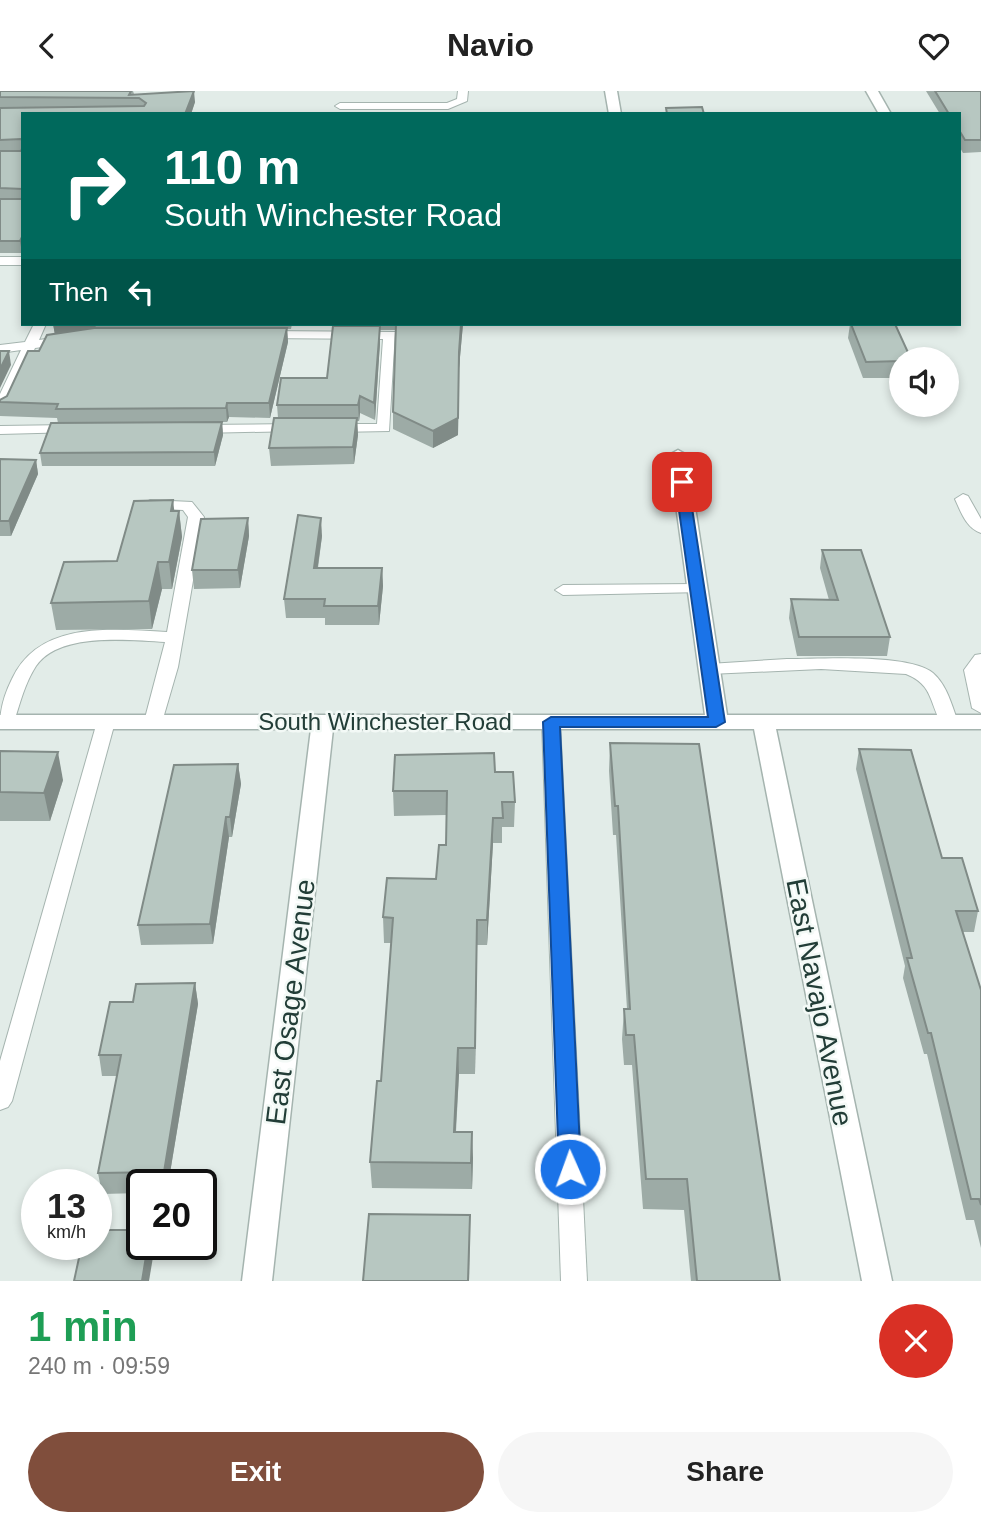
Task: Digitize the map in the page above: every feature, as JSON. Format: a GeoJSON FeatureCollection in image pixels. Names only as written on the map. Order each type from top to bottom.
{"type":"FeatureCollection","features":[{"type":"Feature","properties":{"kind":"street"},"geometry":{"type":"LineString","coordinates":[[611,91],[615,112]]}},
{"type":"Feature","properties":{"kind":"street"},"geometry":{"type":"LineString","coordinates":[[872,91],[884,112]]}},
{"type":"Feature","properties":{"kind":"street"},"geometry":{"type":"LineString","coordinates":[[678,455],[716,722]]}},
{"type":"Feature","properties":{"kind":"street","name":"South Winchester Road"},"geometry":{"type":"LineString","coordinates":[[2,722],[981,722]]}},
{"type":"Feature","properties":{"kind":"street","name":"East Osage Avenue"},"geometry":{"type":"LineString","coordinates":[[257,1281],[323,722]]}},
{"type":"Feature","properties":{"kind":"street","name":"East Navajo Avenue"},"geometry":{"type":"LineString","coordinates":[[764,722],[877,1281]]}},
{"type":"Feature","properties":{"kind":"lane"},"geometry":{"type":"LineString","coordinates":[[340,106],[447,106],[462,101],[463,91]]}},
{"type":"Feature","properties":{"kind":"lane"},"geometry":{"type":"LineString","coordinates":[[0,261],[21,261]]}},
{"type":"Feature","properties":{"kind":"lane"},"geometry":{"type":"LineString","coordinates":[[0,409],[39,326]]}},
{"type":"Feature","properties":{"kind":"lane"},"geometry":{"type":"LineString","coordinates":[[192,429],[384,428],[390,335],[250,335]]}},
{"type":"Feature","properties":{"kind":"lane"},"geometry":{"type":"LineString","coordinates":[[0,349],[83,337]]}},
{"type":"Feature","properties":{"kind":"lane"},"geometry":{"type":"LineString","coordinates":[[0,430],[82,429]]}},
{"type":"Feature","properties":{"kind":"lane"},"geometry":{"type":"LineString","coordinates":[[962,499],[972,519],[981,528]]}},
{"type":"Feature","properties":{"kind":"lane"},"geometry":{"type":"LineString","coordinates":[[142,505],[187,505],[196,517],[169,667],[153,722]]}},
{"type":"Feature","properties":{"kind":"lane"},"geometry":{"type":"LineString","coordinates":[[563,590],[697,589]]}},
{"type":"Feature","properties":{"kind":"lane"},"geometry":{"type":"LineString","coordinates":[[2,722],[24,674],[38,653],[54,643],[81,638],[173,636]]}},
{"type":"Feature","properties":{"kind":"lane"},"geometry":{"type":"LineString","coordinates":[[981,659],[973,670],[981,708]]}},
{"type":"Feature","properties":{"kind":"lane"},"geometry":{"type":"LineString","coordinates":[[709,669],[762,664],[890,666],[924,674],[936,688],[949,722]]}},
{"type":"Feature","properties":{"kind":"lane"},"geometry":{"type":"LineString","coordinates":[[0,1101],[106,722]]}},
{"type":"Feature","properties":{"kind":"lane"},"geometry":{"type":"LineString","coordinates":[[551,722],[575,1281]]}},
{"type":"Feature","properties":{"kind":"building"},"geometry":{"type":"Polygon","coordinates":[[[0,91],[131,91],[129,95],[194,91],[186,112],[21,112],[21,139],[0,140],[0,108],[144,106],[146,103],[139,98],[0,97],[0,91]]]}},
{"type":"Feature","properties":{"kind":"building"},"geometry":{"type":"Polygon","coordinates":[[[935,91],[981,91],[981,140],[965,140],[961,133],[961,112],[948,112],[935,91]]]}},
{"type":"Feature","properties":{"kind":"building"},"geometry":{"type":"Polygon","coordinates":[[[702,107],[703,112],[667,112],[666,108],[702,107]]]}},
{"type":"Feature","properties":{"kind":"building"},"geometry":{"type":"Polygon","coordinates":[[[0,151],[21,151],[21,189],[0,188],[0,151]]]}},
{"type":"Feature","properties":{"kind":"building"},"geometry":{"type":"Polygon","coordinates":[[[0,199],[21,199],[20,241],[0,241],[0,199]]]}},
{"type":"Feature","properties":{"kind":"building"},"geometry":{"type":"Polygon","coordinates":[[[333,326],[380,326],[374,403],[360,396],[358,405],[277,405],[281,378],[327,378],[333,326]]]}},
{"type":"Feature","properties":{"kind":"building"},"geometry":{"type":"Polygon","coordinates":[[[396,326],[461,326],[458,418],[433,431],[393,412],[396,326]]]}},
{"type":"Feature","properties":{"kind":"building"},"geometry":{"type":"Polygon","coordinates":[[[852,326],[896,326],[906,347],[889,347],[889,361],[866,362],[852,326]]]}},
{"type":"Feature","properties":{"kind":"building"},"geometry":{"type":"Polygon","coordinates":[[[94,328],[287,328],[269,403],[227,403],[226,408],[56,409],[58,404],[0,402],[7,396],[28,351],[39,351],[47,335],[94,328]]]}},
{"type":"Feature","properties":{"kind":"building"},"geometry":{"type":"Polygon","coordinates":[[[0,351],[9,351],[0,369],[0,351]]]}},
{"type":"Feature","properties":{"kind":"building"},"geometry":{"type":"Polygon","coordinates":[[[274,418],[357,418],[353,447],[269,448],[274,418]]]}},
{"type":"Feature","properties":{"kind":"building"},"geometry":{"type":"Polygon","coordinates":[[[222,422],[214,452],[40,453],[51,423],[222,422]]]}},
{"type":"Feature","properties":{"kind":"building"},"geometry":{"type":"Polygon","coordinates":[[[0,459],[36,460],[9,521],[0,521],[0,459]]]}},
{"type":"Feature","properties":{"kind":"building"},"geometry":{"type":"Polygon","coordinates":[[[173,500],[171,511],[179,511],[169,562],[158,562],[149,601],[51,603],[64,562],[117,561],[134,501],[173,500]]]}},
{"type":"Feature","properties":{"kind":"building"},"geometry":{"type":"Polygon","coordinates":[[[298,515],[321,518],[314,568],[382,568],[378,606],[324,606],[325,599],[284,599],[298,515]]]}},
{"type":"Feature","properties":{"kind":"building"},"geometry":{"type":"Polygon","coordinates":[[[248,518],[238,570],[192,570],[201,519],[248,518]]]}},
{"type":"Feature","properties":{"kind":"building"},"geometry":{"type":"Polygon","coordinates":[[[822,550],[861,550],[890,637],[799,637],[791,599],[838,600],[822,550]]]}},
{"type":"Feature","properties":{"kind":"building"},"geometry":{"type":"Polygon","coordinates":[[[610,743],[699,744],[780,1281],[697,1281],[687,1179],[646,1179],[634,1035],[626,1035],[624,1009],[630,1009],[618,806],[615,806],[610,743]]]}},
{"type":"Feature","properties":{"kind":"building"},"geometry":{"type":"Polygon","coordinates":[[[859,749],[911,750],[942,858],[962,858],[978,911],[956,911],[981,990],[981,1205],[979,1199],[971,1199],[931,1033],[928,1033],[907,958],[912,958],[859,749]]]}},
{"type":"Feature","properties":{"kind":"building"},"geometry":{"type":"Polygon","coordinates":[[[0,751],[58,752],[44,793],[0,792],[0,751]]]}},
{"type":"Feature","properties":{"kind":"building"},"geometry":{"type":"Polygon","coordinates":[[[494,753],[495,772],[513,772],[515,802],[502,802],[503,818],[493,818],[487,920],[477,920],[475,1048],[458,1048],[454,1132],[472,1132],[471,1163],[370,1162],[377,1081],[381,1081],[393,918],[383,917],[387,878],[436,879],[439,845],[446,845],[447,791],[393,791],[395,755],[494,753]]]}},
{"type":"Feature","properties":{"kind":"building"},"geometry":{"type":"Polygon","coordinates":[[[238,764],[230,817],[226,817],[210,924],[138,925],[174,765],[238,764]]]}},
{"type":"Feature","properties":{"kind":"building"},"geometry":{"type":"Polygon","coordinates":[[[195,983],[164,1169],[126,1169],[126,1173],[112,1173],[112,1169],[99,1169],[121,1055],[99,1055],[110,1002],[133,1002],[136,984],[195,983]]]}},
{"type":"Feature","properties":{"kind":"building"},"geometry":{"type":"Polygon","coordinates":[[[369,1214],[470,1215],[468,1281],[363,1281],[369,1214]]]}},
{"type":"Feature","properties":{"kind":"building"},"geometry":{"type":"Polygon","coordinates":[[[112,1230],[126,1230],[126,1260],[145,1260],[142,1281],[74,1281],[79,1260],[112,1260],[112,1230]]]}},
{"type":"Feature","properties":{"kind":"route"},"geometry":{"type":"LineString","coordinates":[[570,1169],[551,722],[716,722],[682,482]]}}]}
